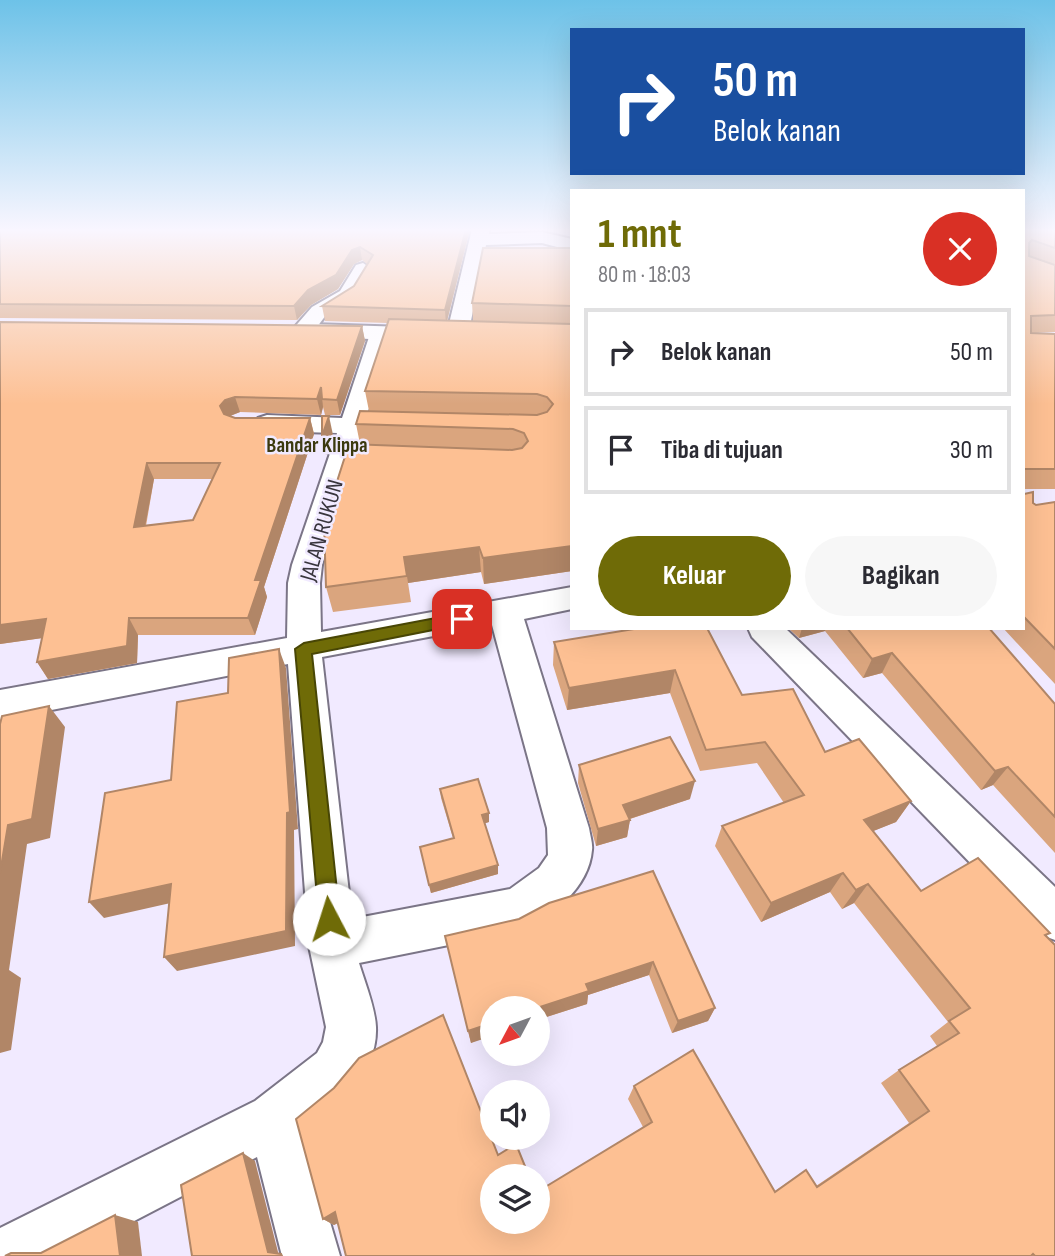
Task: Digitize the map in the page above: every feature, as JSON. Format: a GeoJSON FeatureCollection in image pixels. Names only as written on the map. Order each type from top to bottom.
{"type":"FeatureCollection","features":[{"type":"Feature","properties":{"kind":"highway"},"geometry":{"type":"LineString","coordinates":[[276,330],[482,336]]}},
{"type":"Feature","properties":{"kind":"street"},"geometry":{"type":"LineString","coordinates":[[303,330],[319,311],[347,295],[351,288]]}},
{"type":"Feature","properties":{"kind":"street"},"geometry":{"type":"LineString","coordinates":[[457,336],[468,288]]}},
{"type":"Feature","properties":{"kind":"street","name":"JALAN RUKUN"},"geometry":{"type":"LineString","coordinates":[[7,1256],[274,1121],[335,1071],[347,1050],[351,1027],[332,946],[304,649],[304,583],[307,565],[355,458],[354,425],[382,334]]}},
{"type":"Feature","properties":{"kind":"street"},"geometry":{"type":"LineString","coordinates":[[240,423],[393,426]]}},
{"type":"Feature","properties":{"kind":"street"},"geometry":{"type":"LineString","coordinates":[[0,705],[570,598]]}},
{"type":"Feature","properties":{"kind":"street"},"geometry":{"type":"LineString","coordinates":[[332,946],[519,909],[554,883],[565,866],[571,850],[568,828],[505,611]]}},
{"type":"Feature","properties":{"kind":"street"},"geometry":{"type":"LineString","coordinates":[[766,630],[1055,918]]}},
{"type":"Feature","properties":{"kind":"street"},"geometry":{"type":"LineString","coordinates":[[274,1121],[311,1256]]}},
{"type":"Feature","properties":{"kind":"building"},"geometry":{"type":"Polygon","coordinates":[[[0,288],[312,288],[294,306],[0,304],[0,288]]]}},
{"type":"Feature","properties":{"kind":"building"},"geometry":{"type":"Polygon","coordinates":[[[351,288],[451,288],[445,310],[322,306],[351,288]]]}},
{"type":"Feature","properties":{"kind":"building"},"geometry":{"type":"Polygon","coordinates":[[[475,288],[570,288],[570,306],[472,303],[475,288]]]}},
{"type":"Feature","properties":{"kind":"building"},"geometry":{"type":"Polygon","coordinates":[[[1025,288],[1055,288],[1055,315],[1031,316],[1031,333],[1055,334],[1055,469],[1025,469],[1025,288]]]}},
{"type":"Feature","properties":{"kind":"building"},"geometry":{"type":"Polygon","coordinates":[[[389,319],[570,324],[570,546],[483,558],[479,547],[404,557],[407,576],[326,587],[324,522],[349,444],[512,450],[522,448],[528,441],[524,433],[513,429],[356,424],[360,411],[537,415],[547,412],[553,404],[547,397],[537,394],[365,391],[389,319]]]}},
{"type":"Feature","properties":{"kind":"building"},"geometry":{"type":"Polygon","coordinates":[[[0,322],[362,326],[337,400],[322,399],[321,387],[317,399],[235,397],[225,400],[220,406],[224,414],[235,418],[310,418],[255,580],[261,580],[248,618],[129,618],[127,646],[37,662],[46,619],[0,625],[0,322]],[[147,463],[134,527],[193,520],[220,463],[147,463]]]}},
{"type":"Feature","properties":{"kind":"building"},"geometry":{"type":"Polygon","coordinates":[[[322,416],[329,416],[322,436],[322,416]]]}},
{"type":"Feature","properties":{"kind":"building"},"geometry":{"type":"Polygon","coordinates":[[[1033,492],[1033,503],[1036,505],[1055,502],[1055,649],[1025,618],[1025,494],[1033,492]]]}},
{"type":"Feature","properties":{"kind":"building"},"geometry":{"type":"Polygon","coordinates":[[[628,630],[708,630],[742,695],[793,689],[825,752],[859,739],[911,801],[864,820],[921,891],[978,858],[1050,933],[1045,935],[1055,945],[1055,1256],[346,1256],[335,1212],[323,1219],[296,1119],[334,1088],[359,1058],[443,1015],[480,1109],[480,1150],[496,1150],[498,1155],[506,1150],[518,1150],[524,1164],[480,1164],[480,1234],[550,1234],[550,1184],[652,1122],[634,1086],[693,1050],[775,1192],[806,1170],[817,1187],[929,1111],[899,1070],[959,1033],[949,1021],[970,1008],[868,884],[856,890],[843,873],[771,903],[722,826],[804,795],[765,742],[706,750],[675,670],[569,688],[554,642],[628,630]]]}},
{"type":"Feature","properties":{"kind":"building"},"geometry":{"type":"Polygon","coordinates":[[[849,630],[991,630],[1055,704],[1055,817],[1008,767],[995,771],[892,653],[872,659],[849,630]]]}},
{"type":"Feature","properties":{"kind":"building"},"geometry":{"type":"Polygon","coordinates":[[[279,649],[290,812],[287,813],[286,931],[164,957],[171,884],[89,902],[105,793],[171,780],[177,702],[228,693],[229,658],[279,649]]]}},
{"type":"Feature","properties":{"kind":"building"},"geometry":{"type":"Polygon","coordinates":[[[49,706],[32,819],[8,825],[0,873],[2,716],[49,706]]]}},
{"type":"Feature","properties":{"kind":"building"},"geometry":{"type":"Polygon","coordinates":[[[670,737],[695,781],[623,805],[630,820],[598,829],[579,765],[670,737]]]}},
{"type":"Feature","properties":{"kind":"building"},"geometry":{"type":"Polygon","coordinates":[[[478,779],[489,813],[482,815],[498,865],[429,885],[420,847],[454,838],[440,789],[478,779]]]}},
{"type":"Feature","properties":{"kind":"building"},"geometry":{"type":"Polygon","coordinates":[[[653,871],[715,1008],[678,1021],[653,962],[586,984],[589,991],[550,1004],[550,996],[480,996],[480,1027],[468,1031],[445,936],[519,919],[549,903],[653,871]]]}},
{"type":"Feature","properties":{"kind":"building"},"geometry":{"type":"Polygon","coordinates":[[[243,1153],[268,1252],[282,1256],[192,1256],[181,1185],[243,1153]]]}},
{"type":"Feature","properties":{"kind":"building"},"geometry":{"type":"Polygon","coordinates":[[[115,1215],[120,1256],[5,1256],[11,1253],[41,1253],[115,1215]]]}},
{"type":"Feature","properties":{"kind":"district","name":"Bandar Klippa"},"geometry":{"type":"Point","coordinates":[317,445]}},
{"type":"Feature","properties":{"kind":"route"},"geometry":{"type":"LineString","coordinates":[[329,919],[304,649],[462,619]]}}]}
